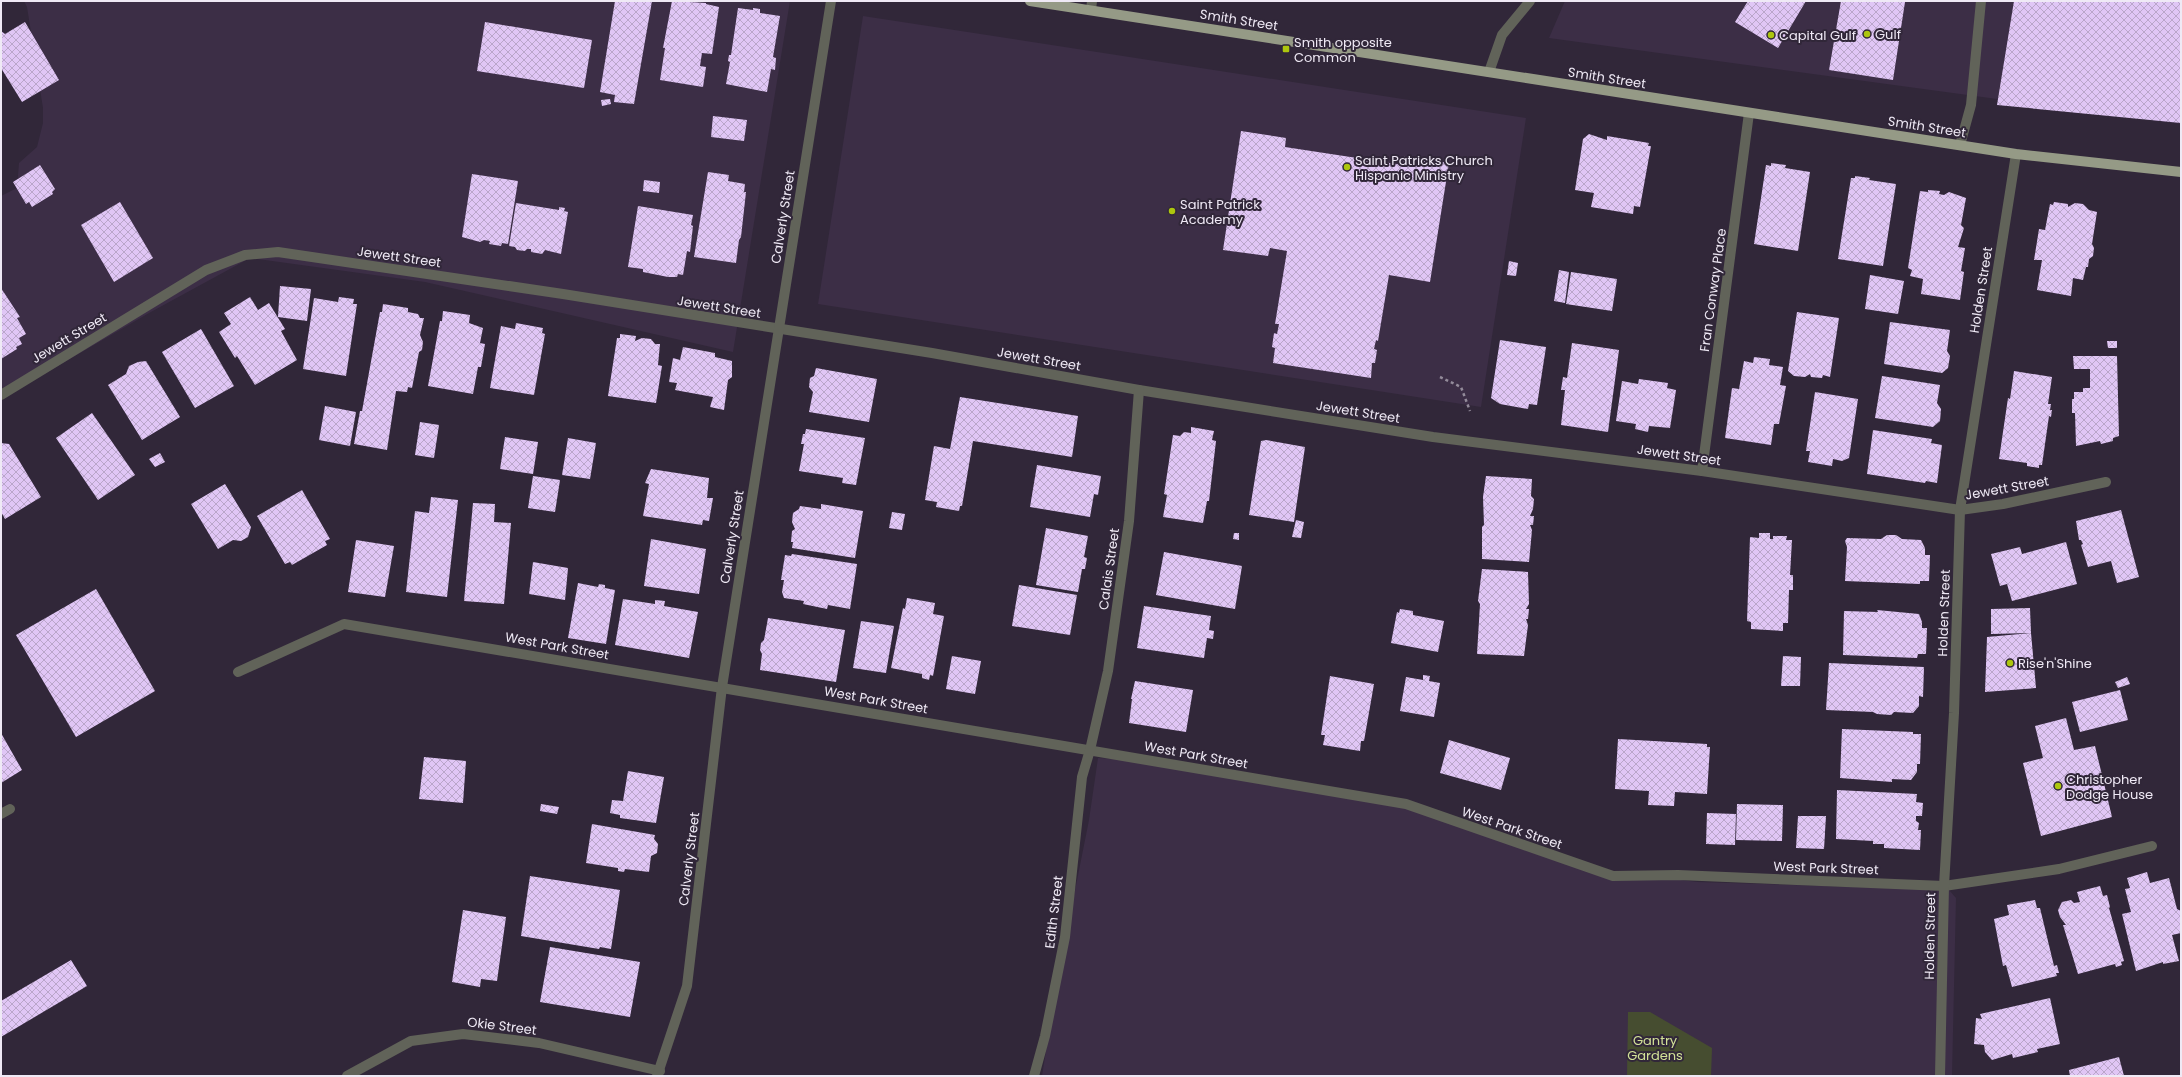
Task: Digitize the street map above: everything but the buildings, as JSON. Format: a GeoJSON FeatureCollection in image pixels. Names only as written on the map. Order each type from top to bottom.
{"type":"FeatureCollection","features":[{"type":"Feature","properties":{"kind":"main road","name":"Smith Street"},"geometry":{"type":"LineString","coordinates":[[1030,1],[1091,6],[1489,72],[2016,154],[2181,172]]}},
{"type":"Feature","properties":{"kind":"street","name":"Calverly Street"},"geometry":{"type":"LineString","coordinates":[[658,1074],[687,986],[722,687],[831,1]]}},
{"type":"Feature","properties":{"kind":"street"},"geometry":{"type":"LineString","coordinates":[[1489,72],[1502,35],[1530,1]]}},
{"type":"Feature","properties":{"kind":"street"},"geometry":{"type":"LineString","coordinates":[[1960,145],[1971,105],[1981,1]]}},
{"type":"Feature","properties":{"kind":"street","name":"Fran Conway Place"},"geometry":{"type":"LineString","coordinates":[[1702,471],[1749,113]]}},
{"type":"Feature","properties":{"kind":"street","name":"Holden Street"},"geometry":{"type":"LineString","coordinates":[[1940,1076],[1944,886],[1954,713],[1960,510],[2016,154]]}},
{"type":"Feature","properties":{"kind":"street","name":"Jewett Street"},"geometry":{"type":"LineString","coordinates":[[1,395],[206,270],[245,255],[278,252],[563,294],[778,330],[932,353],[1139,390],[1433,437],[1702,471],[1960,510],[2003,504],[2106,482]]}},
{"type":"Feature","properties":{"kind":"street","name":"Calais Street"},"geometry":{"type":"LineString","coordinates":[[1090,750],[1108,671],[1129,521],[1139,390]]}},
{"type":"Feature","properties":{"kind":"street","name":"West Park Street"},"geometry":{"type":"LineString","coordinates":[[238,672],[344,624],[1406,804],[1613,876],[1678,875],[1944,886],[2059,869],[2152,846]]}},
{"type":"Feature","properties":{"kind":"street","name":"Edith Street"},"geometry":{"type":"LineString","coordinates":[[1034,1076],[1045,1036],[1065,938],[1082,777],[1090,750]]}},
{"type":"Feature","properties":{"kind":"street"},"geometry":{"type":"LineString","coordinates":[[1,814],[10,809]]}},
{"type":"Feature","properties":{"kind":"street","name":"Okie Street"},"geometry":{"type":"LineString","coordinates":[[347,1076],[411,1041],[463,1034],[540,1044],[658,1074]]}},
{"type":"Feature","properties":{"kind":"path"},"geometry":{"type":"LineString","coordinates":[[1440,377],[1460,387],[1470,411]]}},
{"type":"Feature","properties":{"kind":"shaded area"},"geometry":{"type":"Polygon","coordinates":[[[24,1],[790,1],[733,352],[425,282],[250,258],[149,313],[1,399],[1,196],[17,188],[19,163],[37,147],[43,123],[43,108],[27,7],[24,1]]]}},
{"type":"Feature","properties":{"kind":"shaded area"},"geometry":{"type":"Polygon","coordinates":[[[1565,1],[2181,1],[2181,124],[1549,38],[1565,1]]]}},
{"type":"Feature","properties":{"kind":"shaded area","name":"Saint Patrick Academy"},"geometry":{"type":"Polygon","coordinates":[[[863,16],[1526,118],[1481,407],[818,304],[863,16]]]}},
{"type":"Feature","properties":{"kind":"shaded area"},"geometry":{"type":"Polygon","coordinates":[[[1098,758],[1115,759],[1409,807],[1595,870],[1698,882],[1949,890],[1956,898],[1952,1076],[1042,1076],[1058,976],[1089,820],[1098,758]]]}},
{"type":"Feature","properties":{"kind":"green space","name":"Gantry Gardens"},"geometry":{"type":"Polygon","coordinates":[[[1628,1012],[1650,1012],[1712,1048],[1711,1076],[1627,1076],[1628,1012]]]}},
{"type":"Feature","properties":{"kind":"place","name":"Gulf"},"geometry":{"type":"Point","coordinates":[1867,34]}},
{"type":"Feature","properties":{"kind":"place","name":"Capital Gulf"},"geometry":{"type":"Point","coordinates":[1771,35]}},
{"type":"Feature","properties":{"kind":"place","name":"Smith opposite Common"},"geometry":{"type":"Point","coordinates":[1286,49]}},
{"type":"Feature","properties":{"kind":"place","name":"Saint Patricks Church Hispanic Ministry"},"geometry":{"type":"Point","coordinates":[1347,167]}},
{"type":"Feature","properties":{"kind":"place","name":"Saint Patrick Academy"},"geometry":{"type":"Point","coordinates":[1172,211]}},
{"type":"Feature","properties":{"kind":"place","name":"Rise'n'Shine"},"geometry":{"type":"Point","coordinates":[2010,663]}},
{"type":"Feature","properties":{"kind":"place","name":"Christopher Dodge House"},"geometry":{"type":"Point","coordinates":[2058,786]}}]}
